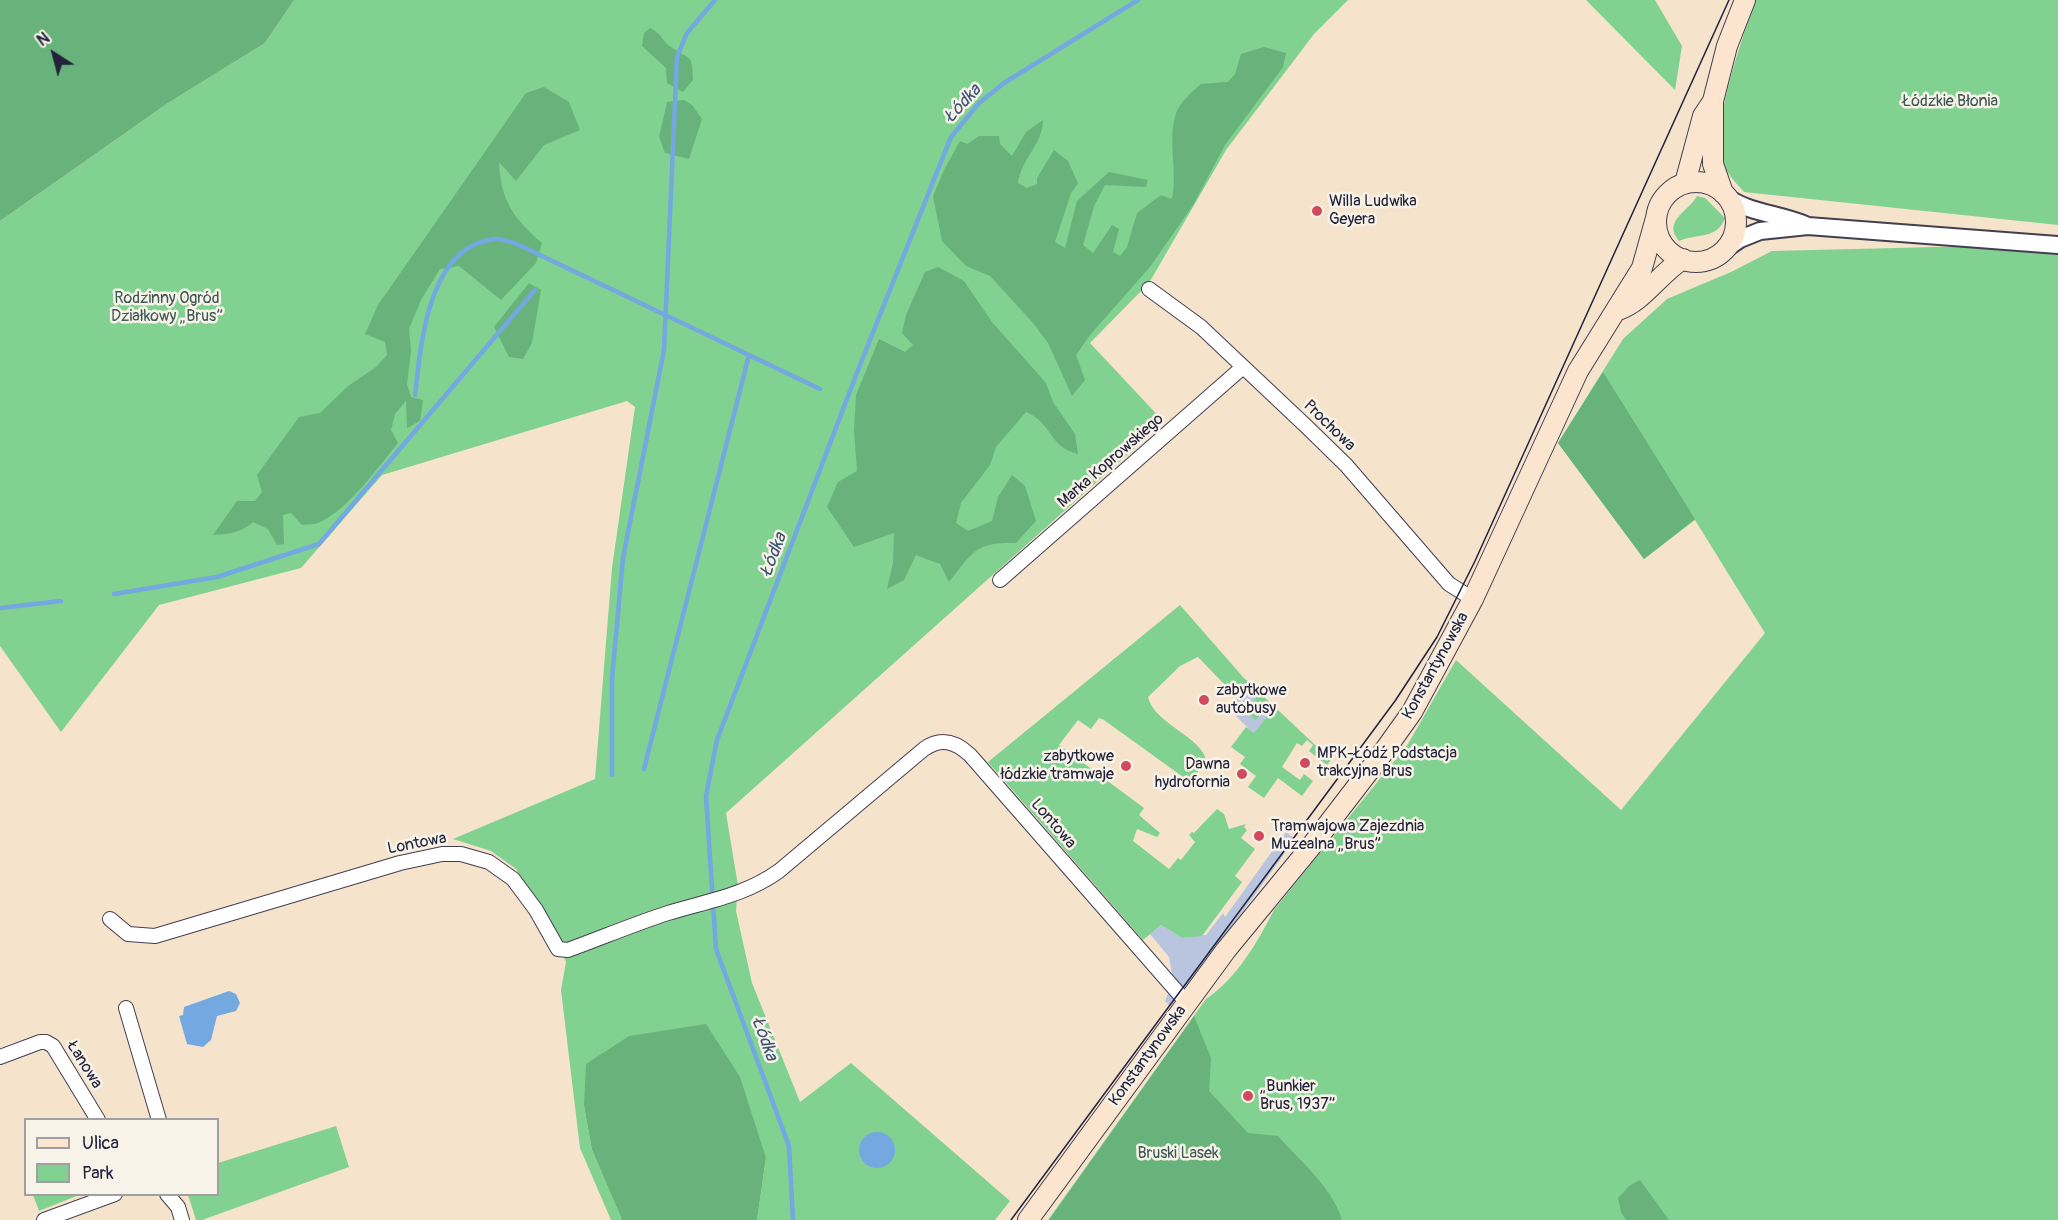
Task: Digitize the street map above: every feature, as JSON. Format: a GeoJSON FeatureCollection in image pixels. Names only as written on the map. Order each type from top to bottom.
{"type":"FeatureCollection","features":[{"type":"Feature","properties":{"kind":"main road"},"geometry":{"type":"LineString","coordinates":[[1726,195],[1706,183],[1685,183],[1673,189],[1663,199],[1656,218],[1657,232],[1663,244],[1683,259],[1708,260],[1724,250],[1731,240],[1736,222],[1726,195],[1713,164],[1713,101],[1726,46],[1745,0]]}},
{"type":"Feature","properties":{"kind":"main road"},"geometry":{"type":"LineString","coordinates":[[1685,183],[1703,116],[1713,101]]}},
{"type":"Feature","properties":{"kind":"main road","name":"Konstantynowska"},"geometry":{"type":"LineString","coordinates":[[1028,1220],[1187,1003],[1396,736],[1433,674],[1473,599],[1586,354],[1618,310],[1622,295],[1647,256],[1656,218]]}},
{"type":"Feature","properties":{"kind":"main road","name":"Konstantynowska"},"geometry":{"type":"LineString","coordinates":[[1618,310],[1632,305],[1665,272],[1683,259]]}},
{"type":"Feature","properties":{"kind":"street"},"geometry":{"type":"LineString","coordinates":[[1726,195],[1739,206],[1787,217],[1808,226]]}},
{"type":"Feature","properties":{"kind":"street"},"geometry":{"type":"LineString","coordinates":[[1724,250],[1740,239],[1760,231],[1808,226],[2058,245]]}},
{"type":"Feature","properties":{"kind":"street","name":"Prochowa"},"geometry":{"type":"LineString","coordinates":[[1149,289],[1201,327],[1346,465],[1449,584],[1473,599]]}},
{"type":"Feature","properties":{"kind":"street","name":"Marka Koprowskiego"},"geometry":{"type":"LineString","coordinates":[[1000,580],[1243,367]]}},
{"type":"Feature","properties":{"kind":"street","name":"Lontowa"},"geometry":{"type":"LineString","coordinates":[[110,919],[128,934],[155,936],[399,862],[442,854],[474,857],[489,862],[513,879],[536,910],[558,949],[568,950],[693,907],[732,897],[754,887],[778,872],[924,749],[935,742],[951,741],[970,755],[1187,1003]]}},
{"type":"Feature","properties":{"kind":"street"},"geometry":{"type":"LineString","coordinates":[[126,1008],[159,1118]]}},
{"type":"Feature","properties":{"kind":"street","name":"Łanowa"},"geometry":{"type":"LineString","coordinates":[[0,1057],[40,1042],[53,1046],[97,1118]]}},
{"type":"Feature","properties":{"kind":"street"},"geometry":{"type":"LineString","coordinates":[[44,1220],[110,1196]]}},
{"type":"Feature","properties":{"kind":"street"},"geometry":{"type":"LineString","coordinates":[[169,1196],[178,1208],[182,1220]]}},
{"type":"Feature","properties":{"kind":"shaded area"},"geometry":{"type":"Polygon","coordinates":[[[1248,682],[1260,694],[1252,702],[1270,713],[1254,734],[1233,713],[1239,690],[1248,682]]]}},
{"type":"Feature","properties":{"kind":"shaded area"},"geometry":{"type":"Polygon","coordinates":[[[1286,832],[1295,839],[1182,996],[1179,994],[1170,1006],[1165,1001],[1175,977],[1172,974],[1169,957],[1150,934],[1161,925],[1182,938],[1206,935],[1223,913],[1225,917],[1286,832]]]}},
{"type":"Feature","properties":{"kind":"green space"},"geometry":{"type":"Polygon","coordinates":[[[0,0],[294,0],[265,43],[168,103],[0,221],[0,0]]]}},
{"type":"Feature","properties":{"kind":"green space","name":"Rodzinny Ogród Działkowy „Brus”"},"geometry":{"type":"Polygon","coordinates":[[[294,0],[1348,0],[1314,34],[1226,150],[1149,283],[1090,343],[1164,422],[726,813],[738,886],[736,911],[752,983],[800,1102],[851,1063],[1010,1201],[995,1220],[757,1220],[766,1158],[584,1106],[592,1150],[622,1220],[611,1220],[580,1148],[561,990],[566,962],[550,924],[516,869],[491,851],[453,839],[595,779],[612,568],[635,407],[627,401],[382,475],[301,568],[159,605],[61,732],[0,646],[0,221],[168,103],[265,43],[294,0]]]}},
{"type":"Feature","properties":{"kind":"green space"},"geometry":{"type":"Polygon","coordinates":[[[1586,0],[1655,0],[1682,46],[1675,90],[1586,0]]]}},
{"type":"Feature","properties":{"kind":"green space","name":"Łódzkie Błonia"},"geometry":{"type":"Polygon","coordinates":[[[1756,0],[2058,0],[2058,225],[1744,192],[1722,162],[1719,147],[1720,127],[1730,81],[1756,0]]]}},
{"type":"Feature","properties":{"kind":"green space"},"geometry":{"type":"Polygon","coordinates":[[[650,28],[668,45],[691,61],[693,80],[683,92],[667,83],[666,68],[642,46],[644,33],[650,28]]]}},
{"type":"Feature","properties":{"kind":"green space"},"geometry":{"type":"Polygon","coordinates":[[[1264,47],[1286,53],[1283,67],[1225,145],[1193,205],[1150,267],[1090,335],[1076,355],[1085,380],[1072,396],[1048,343],[1033,323],[990,276],[966,266],[942,241],[933,196],[945,168],[960,141],[967,144],[979,136],[999,136],[1000,144],[1012,156],[1026,132],[1043,120],[1040,137],[1023,166],[1018,183],[1027,188],[1037,184],[1037,178],[1054,150],[1068,161],[1078,183],[1071,193],[1055,242],[1065,248],[1077,201],[1109,172],[1148,180],[1146,187],[1105,185],[1094,206],[1083,245],[1093,253],[1112,225],[1119,229],[1113,252],[1120,256],[1127,247],[1137,213],[1161,195],[1172,199],[1174,177],[1172,135],[1173,124],[1180,105],[1201,84],[1228,82],[1235,74],[1241,54],[1264,47]]]}},
{"type":"Feature","properties":{"kind":"green space"},"geometry":{"type":"Polygon","coordinates":[[[544,87],[569,102],[580,130],[544,145],[516,181],[499,162],[502,188],[510,208],[523,225],[542,243],[536,263],[501,300],[459,266],[440,269],[421,300],[409,329],[411,350],[407,384],[411,397],[423,400],[420,421],[407,428],[406,401],[395,414],[391,430],[398,443],[362,487],[342,508],[318,523],[302,525],[291,513],[283,515],[284,544],[277,545],[268,529],[253,522],[244,529],[213,535],[237,501],[255,501],[262,492],[257,475],[299,417],[320,413],[348,386],[376,367],[387,355],[385,342],[365,334],[378,305],[526,93],[544,87]]]}},
{"type":"Feature","properties":{"kind":"green space"},"geometry":{"type":"Polygon","coordinates":[[[684,100],[692,105],[702,119],[689,159],[665,153],[659,137],[667,102],[684,100]]]}},
{"type":"Feature","properties":{"kind":"green space"},"geometry":{"type":"Polygon","coordinates":[[[1697,196],[1705,198],[1725,218],[1717,230],[1712,233],[1679,241],[1673,228],[1675,222],[1697,196]]]}},
{"type":"Feature","properties":{"kind":"green space"},"geometry":{"type":"Polygon","coordinates":[[[1977,246],[2058,252],[2058,1220],[1048,1220],[1206,999],[1237,970],[1274,910],[1408,744],[1456,660],[1621,810],[1765,633],[1695,520],[1644,559],[1558,443],[1623,339],[1667,299],[1731,272],[1772,251],[1977,246]]]}},
{"type":"Feature","properties":{"kind":"green space"},"geometry":{"type":"Polygon","coordinates":[[[938,267],[964,281],[992,322],[1046,383],[1053,402],[1075,434],[1078,454],[1061,446],[1042,422],[1026,412],[996,447],[990,465],[961,503],[956,523],[968,531],[992,521],[998,497],[1012,475],[1025,486],[1036,521],[1016,543],[992,544],[977,550],[949,582],[940,564],[916,555],[904,580],[887,589],[893,563],[894,533],[854,547],[827,507],[838,482],[857,471],[854,431],[856,395],[879,339],[905,352],[913,345],[902,333],[906,315],[925,272],[938,267]]]}},
{"type":"Feature","properties":{"kind":"green space"},"geometry":{"type":"Polygon","coordinates":[[[529,283],[541,290],[532,343],[523,359],[509,357],[494,327],[529,283]]]}},
{"type":"Feature","properties":{"kind":"green space"},"geometry":{"type":"Polygon","coordinates":[[[1603,372],[1695,519],[1644,559],[1558,443],[1603,372]]]}},
{"type":"Feature","properties":{"kind":"green space"},"geometry":{"type":"Polygon","coordinates":[[[1180,605],[1243,677],[1331,760],[1327,765],[1309,751],[1313,745],[1307,740],[1302,746],[1297,743],[1282,767],[1300,780],[1304,774],[1313,781],[1302,796],[1278,778],[1264,798],[1248,787],[1256,776],[1240,764],[1245,757],[1231,747],[1246,727],[1254,733],[1270,713],[1264,709],[1256,720],[1246,712],[1259,693],[1248,682],[1239,690],[1226,686],[1198,657],[1180,666],[1148,697],[1152,707],[1159,715],[1188,737],[1203,752],[1206,761],[1190,782],[1104,720],[1099,718],[1091,729],[1078,720],[1059,745],[1144,808],[1139,815],[1160,833],[1157,837],[1137,829],[1133,841],[1169,869],[1178,858],[1181,860],[1195,842],[1189,835],[1194,833],[1217,809],[1224,814],[1229,829],[1246,824],[1244,827],[1247,830],[1241,838],[1255,849],[1235,876],[1242,882],[1202,936],[1182,938],[1161,925],[1143,940],[988,762],[1180,605]]]}},
{"type":"Feature","properties":{"kind":"green space","name":"Bruski Lasek"},"geometry":{"type":"Polygon","coordinates":[[[1194,1016],[1211,1058],[1209,1091],[1248,1133],[1278,1136],[1323,1186],[1338,1208],[1342,1220],[1049,1220],[1194,1016]]]}},
{"type":"Feature","properties":{"kind":"green space"},"geometry":{"type":"Polygon","coordinates":[[[706,1024],[740,1077],[766,1158],[757,1220],[622,1220],[592,1150],[584,1106],[586,1064],[629,1036],[706,1024]]]}},
{"type":"Feature","properties":{"kind":"green space"},"geometry":{"type":"Polygon","coordinates":[[[336,1126],[349,1167],[202,1220],[196,1220],[188,1196],[219,1196],[219,1163],[336,1126]]]}},
{"type":"Feature","properties":{"kind":"green space"},"geometry":{"type":"Polygon","coordinates":[[[1640,1180],[1669,1220],[1626,1220],[1621,1212],[1618,1198],[1629,1186],[1640,1180]]]}},
{"type":"Feature","properties":{"kind":"green space"},"geometry":{"type":"Polygon","coordinates":[[[33,1196],[76,1196],[39,1211],[33,1196]]]}},
{"type":"Feature","properties":{"kind":"water"},"geometry":{"type":"Polygon","coordinates":[[[229,991],[236,994],[240,1003],[236,1011],[217,1016],[211,1040],[203,1047],[187,1044],[179,1016],[183,1015],[184,1007],[229,991]]]}},
{"type":"Feature","properties":{"kind":"water"},"geometry":{"type":"Polygon","coordinates":[[[877,1132],[890,1137],[895,1150],[890,1163],[877,1168],[864,1163],[859,1150],[864,1137],[877,1132]]]}},
{"type":"Feature","properties":{"kind":"waterway"},"geometry":{"type":"LineString","coordinates":[[612,775],[612,679],[623,558],[664,350],[677,57],[687,33],[715,0]]}},
{"type":"Feature","properties":{"kind":"waterway","name":"Łódka"},"geometry":{"type":"LineString","coordinates":[[793,1220],[789,1146],[716,949],[706,796],[717,740],[858,370],[951,137],[979,103],[1004,83],[1138,0]]}},
{"type":"Feature","properties":{"kind":"waterway"},"geometry":{"type":"LineString","coordinates":[[415,395],[425,325],[432,300],[442,278],[455,259],[473,245],[495,239],[517,244],[820,389]]}},
{"type":"Feature","properties":{"kind":"waterway"},"geometry":{"type":"LineString","coordinates":[[114,594],[217,577],[319,544],[535,290]]}},
{"type":"Feature","properties":{"kind":"waterway"},"geometry":{"type":"LineString","coordinates":[[644,769],[749,355]]}},
{"type":"Feature","properties":{"kind":"waterway"},"geometry":{"type":"LineString","coordinates":[[0,608],[61,601]]}},
{"type":"Feature","properties":{"kind":"tram line"},"geometry":{"type":"LineString","coordinates":[[1011,1220],[1395,701],[1437,637],[1475,561],[1729,0]]}},
{"type":"Feature","properties":{"kind":"place","name":"Willa Ludwika Geyera"},"geometry":{"type":"Point","coordinates":[1317,211]}},
{"type":"Feature","properties":{"kind":"place","name":"zabytkowe autobusy"},"geometry":{"type":"Point","coordinates":[1204,700]}},
{"type":"Feature","properties":{"kind":"place","name":"MPK-Łódź Podstacja trakcyjna Brus"},"geometry":{"type":"Point","coordinates":[1305,763]}},
{"type":"Feature","properties":{"kind":"place","name":"zabytkowe łódzkie tramwaje"},"geometry":{"type":"Point","coordinates":[1126,766]}},
{"type":"Feature","properties":{"kind":"place","name":"Dawna hydrofornia"},"geometry":{"type":"Point","coordinates":[1242,774]}},
{"type":"Feature","properties":{"kind":"place","name":"Tramwajowa Zajezdnia Muzealna „Brus”"},"geometry":{"type":"Point","coordinates":[1259,836]}},
{"type":"Feature","properties":{"kind":"place","name":"„Bunkier Brus, 1937”"},"geometry":{"type":"Point","coordinates":[1248,1096]}}]}
